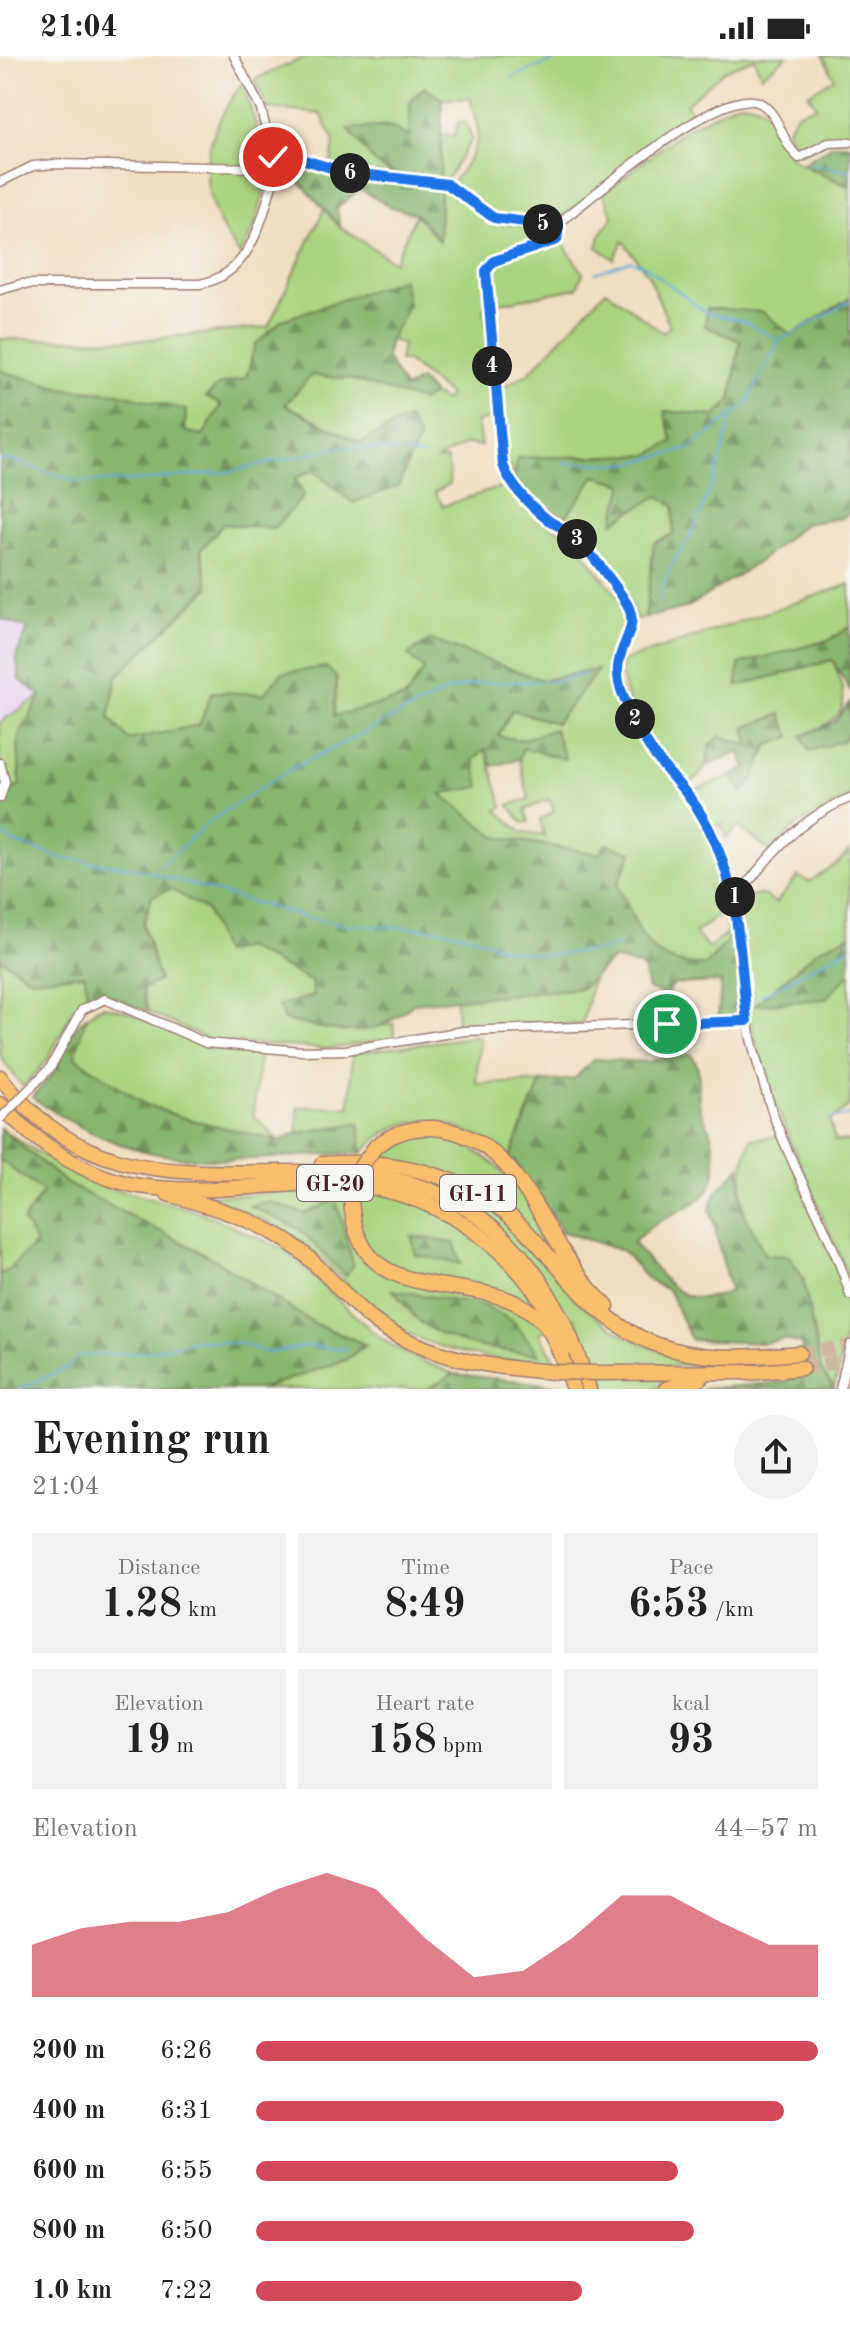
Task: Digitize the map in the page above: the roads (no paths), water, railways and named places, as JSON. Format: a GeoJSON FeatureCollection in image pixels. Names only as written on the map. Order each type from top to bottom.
{"type":"FeatureCollection","features":[{"type":"Feature","properties":{"kind":"highway","name":"GI-20"},"geometry":{"type":"LineString","coordinates":[[0,1077],[16,1098],[44,1122],[84,1148],[147,1169],[367,1175],[442,1197],[474,1215],[503,1237],[534,1268],[568,1326],[589,1389]]}},
{"type":"Feature","properties":{"kind":"highway","name":"GI-20"},"geometry":{"type":"LineString","coordinates":[[0,1104],[28,1131],[67,1158],[137,1185],[192,1189],[339,1183],[386,1190],[432,1205],[474,1229],[523,1275],[559,1331],[576,1389]]}},
{"type":"Feature","properties":{"kind":"highway"},"geometry":{"type":"LineString","coordinates":[[576,1389],[550,1332],[519,1306],[483,1292],[412,1281],[383,1268],[362,1244],[355,1229],[351,1198],[359,1169],[376,1146],[400,1132],[428,1128],[454,1132],[480,1144],[502,1162],[525,1191],[600,1300],[626,1322],[674,1350]]}},
{"type":"Feature","properties":{"kind":"highway","name":"GI-11"},"geometry":{"type":"LineString","coordinates":[[137,1185],[257,1223],[297,1248],[389,1331],[433,1352],[492,1367],[599,1373],[754,1372],[800,1360],[727,1359],[674,1350],[620,1327],[577,1292],[507,1213],[471,1189],[434,1172],[399,1165],[351,1162],[229,1173]]}},
{"type":"Feature","properties":{"kind":"highway"},"geometry":{"type":"LineString","coordinates":[[666,1389],[690,1380],[754,1372]]}},
{"type":"Feature","properties":{"kind":"street"},"geometry":{"type":"LineString","coordinates":[[234,56],[261,109],[273,157],[285,164],[305,160],[358,174],[447,184],[494,218],[559,226]]}},
{"type":"Feature","properties":{"kind":"street"},"geometry":{"type":"LineString","coordinates":[[850,142],[828,143],[799,158],[770,109],[756,100],[739,100],[686,127],[566,217],[559,226],[557,240],[494,261],[486,271],[503,465],[508,480],[549,520],[574,536],[629,607],[632,624],[616,661],[623,694],[652,752],[698,809],[720,850],[735,900],[747,1021],[771,1107],[850,1295]]}},
{"type":"Feature","properties":{"kind":"street"},"geometry":{"type":"LineString","coordinates":[[0,182],[33,166],[262,168],[273,157]]}},
{"type":"Feature","properties":{"kind":"street"},"geometry":{"type":"LineString","coordinates":[[0,290],[21,284],[200,284],[218,281],[234,271],[248,251],[273,181],[285,174],[285,164]]}},
{"type":"Feature","properties":{"kind":"street"},"geometry":{"type":"LineString","coordinates":[[262,168],[264,176],[273,181]]}},
{"type":"Feature","properties":{"kind":"street"},"geometry":{"type":"LineString","coordinates":[[0,763],[5,782],[0,798]]}},
{"type":"Feature","properties":{"kind":"street"},"geometry":{"type":"LineString","coordinates":[[735,900],[771,853],[794,831],[850,798]]}},
{"type":"Feature","properties":{"kind":"street"},"geometry":{"type":"LineString","coordinates":[[0,1119],[50,1068],[82,1010],[105,999],[120,1002],[206,1043],[301,1051],[346,1050],[464,1031],[747,1021]]}},
{"type":"Feature","properties":{"kind":"street"},"geometry":{"type":"LineString","coordinates":[[840,1389],[850,1345]]}},
{"type":"Feature","properties":{"kind":"waterway"},"geometry":{"type":"LineString","coordinates":[[511,78],[566,56]]}},
{"type":"Feature","properties":{"kind":"waterway"},"geometry":{"type":"LineString","coordinates":[[809,164],[850,171]]}},
{"type":"Feature","properties":{"kind":"waterway"},"geometry":{"type":"LineString","coordinates":[[595,273],[630,261],[644,265],[706,313],[743,321],[779,341]]}},
{"type":"Feature","properties":{"kind":"waterway"},"geometry":{"type":"LineString","coordinates":[[562,463],[627,464],[689,449],[745,406],[779,341],[850,301]]}},
{"type":"Feature","properties":{"kind":"waterway"},"geometry":{"type":"LineString","coordinates":[[660,600],[669,571],[695,527],[706,501],[731,420]]}},
{"type":"Feature","properties":{"kind":"waterway"},"geometry":{"type":"LineString","coordinates":[[0,460],[7,459],[78,482],[136,481],[228,472],[340,447],[399,451],[425,457]]}},
{"type":"Feature","properties":{"kind":"waterway"},"geometry":{"type":"LineString","coordinates":[[154,872],[210,821],[289,770],[447,691],[478,683],[559,681],[585,674]]}},
{"type":"Feature","properties":{"kind":"waterway"},"geometry":{"type":"LineString","coordinates":[[0,832],[14,842],[61,858],[130,867],[305,917],[348,925],[437,929],[472,936],[508,950],[544,955],[598,951],[619,945]]}},
{"type":"Feature","properties":{"kind":"waterway"},"geometry":{"type":"LineString","coordinates":[[761,996],[850,947]]}},
{"type":"Feature","properties":{"kind":"waterway"},"geometry":{"type":"LineString","coordinates":[[828,1119],[850,1115]]}},
{"type":"Feature","properties":{"kind":"waterway"},"geometry":{"type":"LineString","coordinates":[[20,1389],[70,1366],[78,1356],[144,1352],[198,1340],[243,1344],[268,1353],[306,1346],[347,1349]]}},
{"type":"Feature","properties":{"kind":"tunnel"},"geometry":{"type":"LineString","coordinates":[[799,1353],[850,1346]]}},
{"type":"Feature","properties":{"kind":"tunnel"},"geometry":{"type":"LineString","coordinates":[[802,1368],[850,1360]]}}]}
